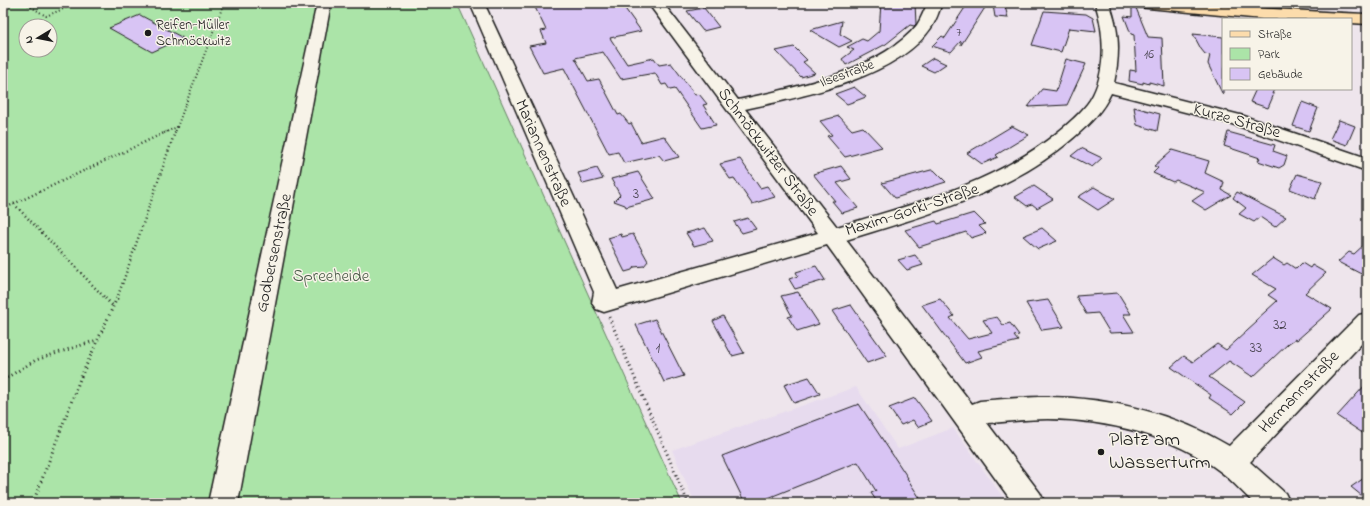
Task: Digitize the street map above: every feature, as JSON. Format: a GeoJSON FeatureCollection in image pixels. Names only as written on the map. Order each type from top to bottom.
{"type":"FeatureCollection","features":[{"type":"Feature","properties":{"kind":"main road"},"geometry":{"type":"LineString","coordinates":[[1138,3],[1262,14],[1346,18]]}},
{"type":"Feature","properties":{"kind":"main road"},"geometry":{"type":"LineString","coordinates":[[1352,18],[1367,19]]}},
{"type":"Feature","properties":{"kind":"street","name":"Godbersenstraße"},"geometry":{"type":"LineString","coordinates":[[223,503],[324,3]]}},
{"type":"Feature","properties":{"kind":"street","name":"Mariannenstraße"},"geometry":{"type":"LineString","coordinates":[[476,3],[606,292],[604,303]]}},
{"type":"Feature","properties":{"kind":"street","name":"Schmöckwitzer Straße"},"geometry":{"type":"LineString","coordinates":[[655,3],[733,107],[839,234],[1030,503]]}},
{"type":"Feature","properties":{"kind":"street","name":"Ilsestraße"},"geometry":{"type":"LineString","coordinates":[[733,107],[837,80],[868,68],[897,51],[918,33],[929,20],[935,3]]}},
{"type":"Feature","properties":{"kind":"street","name":"Maxim-Gorki-Straße"},"geometry":{"type":"LineString","coordinates":[[604,303],[839,234],[984,187],[1037,160],[1061,141],[1086,116],[1098,101],[1106,86],[1110,27],[1102,3]]}},
{"type":"Feature","properties":{"kind":"street","name":"Kurze Straße"},"geometry":{"type":"LineString","coordinates":[[1106,86],[1238,120],[1367,165]]}},
{"type":"Feature","properties":{"kind":"street","name":"Hermannstraße"},"geometry":{"type":"LineString","coordinates":[[1231,463],[1367,322]]}},
{"type":"Feature","properties":{"kind":"street"},"geometry":{"type":"LineString","coordinates":[[967,416],[980,412],[1048,408],[1115,414],[1168,430],[1209,449],[1231,463],[1274,503]]}},
{"type":"Feature","properties":{"kind":"path"},"geometry":{"type":"LineString","coordinates":[[25,3],[46,16],[78,3]]}},
{"type":"Feature","properties":{"kind":"path"},"geometry":{"type":"LineString","coordinates":[[33,503],[80,379],[114,307],[177,127],[224,3]]}},
{"type":"Feature","properties":{"kind":"path"},"geometry":{"type":"LineString","coordinates":[[3,209],[177,127]]}},
{"type":"Feature","properties":{"kind":"path"},"geometry":{"type":"LineString","coordinates":[[14,204],[114,307]]}},
{"type":"Feature","properties":{"kind":"path"},"geometry":{"type":"LineString","coordinates":[[604,303],[688,503]]}},
{"type":"Feature","properties":{"kind":"path"},"geometry":{"type":"LineString","coordinates":[[3,380],[22,366],[60,350],[98,340]]}},
{"type":"Feature","properties":{"kind":"shaded area"},"geometry":{"type":"Polygon","coordinates":[[[856,387],[898,449],[953,428],[1007,503],[695,503],[672,450],[856,387]]]}},
{"type":"Feature","properties":{"kind":"green space","name":"Spreeheide"},"geometry":{"type":"Polygon","coordinates":[[[3,3],[457,3],[682,503],[3,503],[3,3]]]}},
{"type":"Feature","properties":{"kind":"building"},"geometry":{"type":"Polygon","coordinates":[[[533,3],[621,3],[641,31],[610,38],[627,64],[654,58],[659,65],[671,63],[695,95],[699,94],[707,104],[703,105],[716,125],[702,128],[675,89],[670,90],[666,84],[662,85],[655,73],[621,79],[603,52],[575,58],[588,81],[599,79],[618,115],[621,114],[629,124],[631,123],[641,142],[664,136],[679,157],[664,161],[659,155],[624,163],[618,152],[609,154],[564,68],[543,73],[529,46],[546,43],[541,31],[546,30],[533,3]]]}},
{"type":"Feature","properties":{"kind":"building"},"geometry":{"type":"Polygon","coordinates":[[[881,3],[915,3],[916,24],[914,26],[910,25],[886,44],[846,65],[842,59],[854,50],[847,47],[862,39],[867,41],[879,31],[881,3]]]}},
{"type":"Feature","properties":{"kind":"building"},"geometry":{"type":"Polygon","coordinates":[[[968,3],[988,3],[961,45],[961,41],[951,52],[932,46],[942,36],[945,38],[968,3]]]}},
{"type":"Feature","properties":{"kind":"building"},"geometry":{"type":"Polygon","coordinates":[[[993,5],[1005,6],[1008,18],[995,17],[993,5]]]}},
{"type":"Feature","properties":{"kind":"building"},"geometry":{"type":"Polygon","coordinates":[[[1132,7],[1136,8],[1148,37],[1162,38],[1164,86],[1149,82],[1149,84],[1143,82],[1143,84],[1129,81],[1130,70],[1136,71],[1134,35],[1131,34],[1124,16],[1132,17],[1132,7]]]}},
{"type":"Feature","properties":{"kind":"building"},"geometry":{"type":"Polygon","coordinates":[[[704,8],[719,27],[703,31],[687,11],[704,8]]]}},
{"type":"Feature","properties":{"kind":"building"},"geometry":{"type":"Polygon","coordinates":[[[1044,11],[1086,14],[1093,18],[1096,31],[1069,28],[1061,52],[1032,45],[1044,11]]]}},
{"type":"Feature","properties":{"kind":"building"},"geometry":{"type":"Polygon","coordinates":[[[140,15],[183,38],[152,52],[109,28],[140,15]]]}},
{"type":"Feature","properties":{"kind":"building"},"geometry":{"type":"Polygon","coordinates":[[[842,21],[840,34],[852,41],[839,47],[810,30],[842,21]]]}},
{"type":"Feature","properties":{"kind":"building"},"geometry":{"type":"Polygon","coordinates":[[[1193,34],[1222,37],[1223,95],[1208,64],[1210,55],[1205,54],[1193,34]]]}},
{"type":"Feature","properties":{"kind":"building"},"geometry":{"type":"Polygon","coordinates":[[[794,47],[807,60],[803,62],[815,73],[801,77],[776,51],[794,47]]]}},
{"type":"Feature","properties":{"kind":"building"},"geometry":{"type":"Polygon","coordinates":[[[933,58],[946,64],[934,72],[921,66],[933,58]]]}},
{"type":"Feature","properties":{"kind":"building"},"geometry":{"type":"Polygon","coordinates":[[[1066,59],[1086,64],[1067,105],[1028,107],[1042,89],[1056,91],[1066,59]]]}},
{"type":"Feature","properties":{"kind":"building"},"geometry":{"type":"Polygon","coordinates":[[[854,87],[866,97],[847,104],[835,94],[854,87]]]}},
{"type":"Feature","properties":{"kind":"building"},"geometry":{"type":"Polygon","coordinates":[[[1256,90],[1274,90],[1272,94],[1274,94],[1268,108],[1250,102],[1256,90]]]}},
{"type":"Feature","properties":{"kind":"building"},"geometry":{"type":"Polygon","coordinates":[[[1302,102],[1318,108],[1309,131],[1293,126],[1302,102]]]}},
{"type":"Feature","properties":{"kind":"building"},"geometry":{"type":"Polygon","coordinates":[[[1134,107],[1160,114],[1157,131],[1137,125],[1134,107]]]}},
{"type":"Feature","properties":{"kind":"building"},"geometry":{"type":"Polygon","coordinates":[[[839,116],[852,130],[863,127],[882,147],[845,157],[827,136],[832,135],[820,121],[839,116]]]}},
{"type":"Feature","properties":{"kind":"building"},"geometry":{"type":"Polygon","coordinates":[[[1339,120],[1355,126],[1347,145],[1330,139],[1339,120]]]}},
{"type":"Feature","properties":{"kind":"building"},"geometry":{"type":"Polygon","coordinates":[[[1012,126],[1029,135],[996,155],[998,157],[982,164],[967,153],[1012,126]]]}},
{"type":"Feature","properties":{"kind":"building"},"geometry":{"type":"Polygon","coordinates":[[[1228,132],[1275,145],[1273,151],[1287,156],[1284,165],[1279,168],[1258,161],[1260,158],[1224,146],[1228,132]]]}},
{"type":"Feature","properties":{"kind":"building"},"geometry":{"type":"Polygon","coordinates":[[[1081,148],[1102,158],[1092,167],[1071,156],[1081,148]]]}},
{"type":"Feature","properties":{"kind":"building"},"geometry":{"type":"Polygon","coordinates":[[[1172,150],[1209,161],[1205,173],[1224,182],[1222,190],[1231,195],[1206,210],[1192,201],[1205,192],[1176,180],[1173,182],[1153,173],[1158,168],[1154,166],[1172,150]]]}},
{"type":"Feature","properties":{"kind":"building"},"geometry":{"type":"Polygon","coordinates":[[[740,159],[760,188],[767,186],[775,197],[752,204],[734,178],[730,179],[720,164],[740,159]]]}},
{"type":"Feature","properties":{"kind":"building"},"geometry":{"type":"Polygon","coordinates":[[[841,166],[851,179],[837,183],[858,208],[842,213],[832,201],[835,201],[813,174],[841,166]]]}},
{"type":"Feature","properties":{"kind":"building"},"geometry":{"type":"Polygon","coordinates":[[[597,168],[603,179],[583,184],[578,173],[597,168]]]}},
{"type":"Feature","properties":{"kind":"building"},"geometry":{"type":"Polygon","coordinates":[[[934,170],[946,182],[895,198],[882,183],[934,170]]]}},
{"type":"Feature","properties":{"kind":"building"},"geometry":{"type":"Polygon","coordinates":[[[638,172],[655,199],[626,207],[625,205],[614,201],[620,195],[611,179],[638,172]]]}},
{"type":"Feature","properties":{"kind":"building"},"geometry":{"type":"Polygon","coordinates":[[[1297,174],[1322,181],[1315,199],[1290,189],[1297,174]]]}},
{"type":"Feature","properties":{"kind":"building"},"geometry":{"type":"Polygon","coordinates":[[[1034,186],[1053,199],[1037,208],[1032,204],[1027,206],[1015,197],[1034,186]]]}},
{"type":"Feature","properties":{"kind":"building"},"geometry":{"type":"Polygon","coordinates":[[[1094,187],[1115,199],[1098,210],[1078,197],[1094,187]]]}},
{"type":"Feature","properties":{"kind":"building"},"geometry":{"type":"Polygon","coordinates":[[[1237,192],[1286,217],[1275,227],[1260,217],[1254,222],[1239,214],[1246,208],[1233,198],[1237,192]]]}},
{"type":"Feature","properties":{"kind":"building"},"geometry":{"type":"Polygon","coordinates":[[[974,213],[985,224],[979,226],[986,233],[971,238],[966,232],[919,247],[905,230],[936,221],[938,224],[974,213]]]}},
{"type":"Feature","properties":{"kind":"building"},"geometry":{"type":"Polygon","coordinates":[[[748,218],[756,229],[742,233],[734,222],[748,218]]]}},
{"type":"Feature","properties":{"kind":"building"},"geometry":{"type":"Polygon","coordinates":[[[705,228],[713,241],[694,246],[686,233],[705,228]]]}},
{"type":"Feature","properties":{"kind":"building"},"geometry":{"type":"Polygon","coordinates":[[[1042,228],[1057,241],[1038,249],[1023,236],[1042,228]]]}},
{"type":"Feature","properties":{"kind":"building"},"geometry":{"type":"Polygon","coordinates":[[[621,234],[622,237],[633,234],[648,261],[644,266],[634,267],[632,270],[625,272],[608,238],[621,234]]]}},
{"type":"Feature","properties":{"kind":"building"},"geometry":{"type":"Polygon","coordinates":[[[1367,242],[1367,277],[1338,262],[1349,252],[1354,254],[1367,242]]]}},
{"type":"Feature","properties":{"kind":"building"},"geometry":{"type":"Polygon","coordinates":[[[915,255],[923,265],[907,270],[898,260],[915,255]]]}},
{"type":"Feature","properties":{"kind":"building"},"geometry":{"type":"Polygon","coordinates":[[[1273,258],[1284,265],[1287,263],[1296,269],[1302,263],[1310,268],[1312,265],[1326,273],[1305,293],[1332,309],[1297,340],[1295,339],[1289,343],[1253,377],[1229,361],[1209,377],[1245,402],[1233,414],[1209,398],[1211,395],[1171,367],[1184,356],[1193,362],[1217,344],[1226,350],[1257,322],[1255,321],[1277,301],[1268,295],[1276,289],[1252,275],[1273,258]]]}},
{"type":"Feature","properties":{"kind":"building"},"geometry":{"type":"Polygon","coordinates":[[[816,266],[825,280],[795,289],[789,279],[798,276],[796,272],[816,266]]]}},
{"type":"Feature","properties":{"kind":"building"},"geometry":{"type":"Polygon","coordinates":[[[798,292],[819,324],[797,331],[788,317],[792,316],[781,296],[798,292]]]}},
{"type":"Feature","properties":{"kind":"building"},"geometry":{"type":"Polygon","coordinates":[[[1118,293],[1131,314],[1123,314],[1134,332],[1110,333],[1098,313],[1086,314],[1076,296],[1118,293]]]}},
{"type":"Feature","properties":{"kind":"building"},"geometry":{"type":"Polygon","coordinates":[[[940,299],[954,316],[950,318],[968,339],[992,333],[983,320],[997,317],[1003,325],[1010,323],[1019,335],[1014,336],[1018,341],[978,351],[982,357],[965,363],[922,305],[940,299]]]}},
{"type":"Feature","properties":{"kind":"building"},"geometry":{"type":"Polygon","coordinates":[[[1048,300],[1064,327],[1042,330],[1026,303],[1048,300]]]}},
{"type":"Feature","properties":{"kind":"building"},"geometry":{"type":"Polygon","coordinates":[[[851,305],[887,356],[867,363],[832,311],[851,305]]]}},
{"type":"Feature","properties":{"kind":"building"},"geometry":{"type":"Polygon","coordinates":[[[723,316],[744,353],[732,356],[713,321],[723,316]]]}},
{"type":"Feature","properties":{"kind":"building"},"geometry":{"type":"Polygon","coordinates":[[[655,319],[684,376],[664,382],[636,325],[655,319]]]}},
{"type":"Feature","properties":{"kind":"building"},"geometry":{"type":"Polygon","coordinates":[[[809,377],[820,394],[794,403],[784,385],[809,377]]]}},
{"type":"Feature","properties":{"kind":"building"},"geometry":{"type":"Polygon","coordinates":[[[1367,383],[1367,436],[1337,416],[1367,383]]]}},
{"type":"Feature","properties":{"kind":"building"},"geometry":{"type":"Polygon","coordinates":[[[915,398],[932,421],[918,427],[913,420],[901,425],[889,408],[915,398]]]}},
{"type":"Feature","properties":{"kind":"building"},"geometry":{"type":"Polygon","coordinates":[[[859,404],[923,503],[878,503],[871,493],[876,491],[858,462],[768,498],[770,503],[745,503],[722,456],[859,404]]]}},
{"type":"Feature","properties":{"kind":"building"},"geometry":{"type":"Polygon","coordinates":[[[1367,476],[1367,500],[1351,487],[1367,476]]]}},
{"type":"Feature","properties":{"kind":"place","name":"Reifen-Müller Schmöckwitz"},"geometry":{"type":"Point","coordinates":[148,33]}},
{"type":"Feature","properties":{"kind":"place","name":"Platz am Wasserturm"},"geometry":{"type":"Point","coordinates":[1101,452]}}]}
